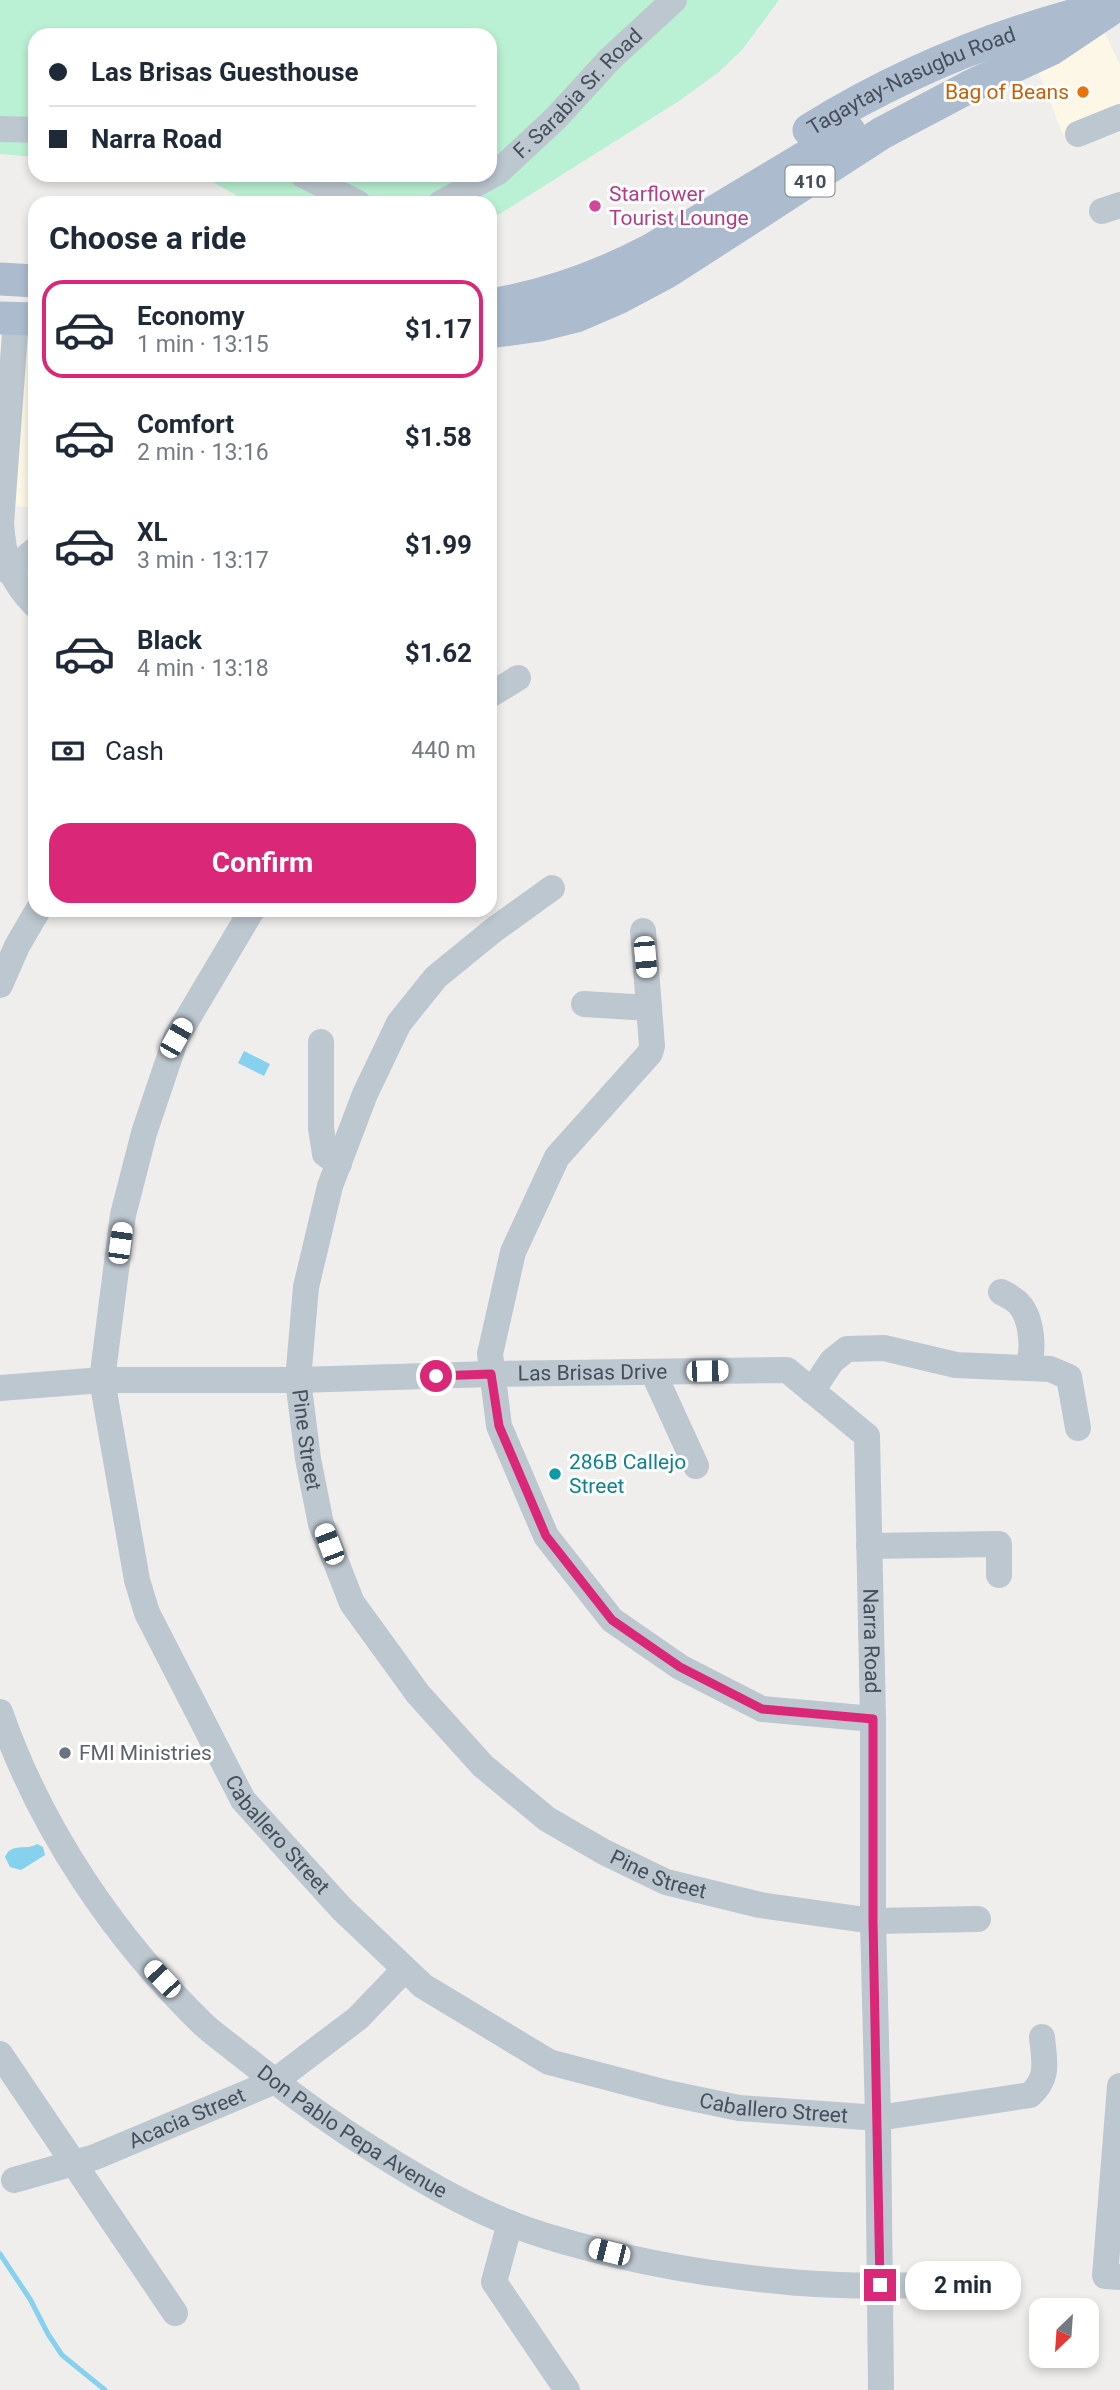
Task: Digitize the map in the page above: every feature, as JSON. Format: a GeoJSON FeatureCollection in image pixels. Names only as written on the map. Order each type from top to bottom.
{"type":"FeatureCollection","features":[{"type":"Feature","properties":{"kind":"main road","name":"Tagaytay-Nasugbu Road"},"geometry":{"type":"LineString","coordinates":[[497,303],[539,294],[610,271],[651,250],[872,118],[964,73],[1120,3]]}},
{"type":"Feature","properties":{"kind":"main road","name":"Tagaytay-Nasugbu Road"},"geometry":{"type":"LineString","coordinates":[[497,289],[558,275],[611,253],[836,114],[950,58],[1040,24],[1120,3]]}},
{"type":"Feature","properties":{"kind":"main road","name":"Tagaytay-Nasugbu Road"},"geometry":{"type":"LineString","coordinates":[[497,331],[540,325],[576,316],[620,297],[667,272],[882,133],[1051,48],[1120,3]]}},
{"type":"Feature","properties":{"kind":"main road"},"geometry":{"type":"LineString","coordinates":[[0,279],[28,281]]}},
{"type":"Feature","properties":{"kind":"street","name":"F. Sarabia Sr. Road"},"geometry":{"type":"LineString","coordinates":[[497,173],[556,118],[610,59],[674,0]]}},
{"type":"Feature","properties":{"kind":"street"},"geometry":{"type":"LineString","coordinates":[[1078,134],[1120,117]]}},
{"type":"Feature","properties":{"kind":"street"},"geometry":{"type":"LineString","coordinates":[[0,129],[28,131]]}},
{"type":"Feature","properties":{"kind":"street"},"geometry":{"type":"LineString","coordinates":[[317,182],[344,196]]}},
{"type":"Feature","properties":{"kind":"street","name":"F. Sarabia Sr. Road"},"geometry":{"type":"LineString","coordinates":[[454,196],[480,182]]}},
{"type":"Feature","properties":{"kind":"street"},"geometry":{"type":"LineString","coordinates":[[17,310],[1,524],[3,551],[9,572],[28,596]]}},
{"type":"Feature","properties":{"kind":"street"},"geometry":{"type":"LineString","coordinates":[[9,572],[28,556]]}},
{"type":"Feature","properties":{"kind":"street"},"geometry":{"type":"LineString","coordinates":[[497,691],[518,678]]}},
{"type":"Feature","properties":{"kind":"street","name":"Pine Street"},"geometry":{"type":"LineString","coordinates":[[552,888],[495,929],[436,977],[399,1023],[365,1094],[330,1186],[306,1287],[298,1380],[308,1459],[321,1524],[352,1603],[418,1694],[483,1766],[547,1819],[604,1852],[666,1882],[760,1905],[873,1921],[978,1919]]}},
{"type":"Feature","properties":{"kind":"street"},"geometry":{"type":"LineString","coordinates":[[0,985],[17,946],[34,917]]}},
{"type":"Feature","properties":{"kind":"street","name":"Caballero Street"},"geometry":{"type":"LineString","coordinates":[[248,917],[176,1038],[144,1133],[124,1215],[102,1380],[137,1580],[147,1613],[243,1800],[342,1909],[404,1970],[423,1986],[549,2062],[667,2093],[738,2108],[878,2118],[1030,2095],[1040,2085],[1045,2071],[1042,2037]]}},
{"type":"Feature","properties":{"kind":"street"},"geometry":{"type":"LineString","coordinates":[[643,931],[652,1046],[650,1053],[558,1157],[513,1252],[489,1354],[499,1426],[546,1536],[612,1620],[680,1667],[762,1709],[873,1719]]}},
{"type":"Feature","properties":{"kind":"street"},"geometry":{"type":"LineString","coordinates":[[584,1004],[649,1008]]}},
{"type":"Feature","properties":{"kind":"street"},"geometry":{"type":"LineString","coordinates":[[321,1042],[321,1128],[325,1154],[339,1164]]}},
{"type":"Feature","properties":{"kind":"street"},"geometry":{"type":"LineString","coordinates":[[1001,1292],[1020,1305],[1032,1334],[1027,1368]]}},
{"type":"Feature","properties":{"kind":"street"},"geometry":{"type":"LineString","coordinates":[[812,1391],[832,1361],[847,1349],[884,1348],[956,1365],[1050,1369],[1069,1377],[1078,1428]]}},
{"type":"Feature","properties":{"kind":"street","name":"Las Brisas Drive"},"geometry":{"type":"LineString","coordinates":[[0,1388],[102,1380],[298,1380],[787,1370],[867,1436]]}},
{"type":"Feature","properties":{"kind":"street"},"geometry":{"type":"LineString","coordinates":[[653,1372],[696,1466]]}},
{"type":"Feature","properties":{"kind":"street","name":"Narra Road"},"geometry":{"type":"LineString","coordinates":[[867,1436],[881,2390]]}},
{"type":"Feature","properties":{"kind":"street"},"geometry":{"type":"LineString","coordinates":[[869,1546],[999,1544],[999,1575]]}},
{"type":"Feature","properties":{"kind":"street","name":"Don Pablo Pepa Avenue"},"geometry":{"type":"LineString","coordinates":[[0,1712],[20,1764],[55,1834],[92,1892],[147,1963],[206,2026],[275,2081],[345,2132],[430,2186],[510,2223],[546,2236],[705,2273],[782,2282],[974,2285]]}},
{"type":"Feature","properties":{"kind":"street","name":"Acacia Street"},"geometry":{"type":"LineString","coordinates":[[14,2180],[75,2164],[275,2081],[358,2018],[404,1970]]}},
{"type":"Feature","properties":{"kind":"street"},"geometry":{"type":"LineString","coordinates":[[0,2054],[175,2313]]}},
{"type":"Feature","properties":{"kind":"street"},"geometry":{"type":"LineString","coordinates":[[1120,2086],[1119,2127],[1105,2276],[1120,2277]]}},
{"type":"Feature","properties":{"kind":"street"},"geometry":{"type":"LineString","coordinates":[[510,2223],[494,2282],[566,2390]]}},
{"type":"Feature","properties":{"kind":"shaded area","name":"Bag of Beans"},"geometry":{"type":"Polygon","coordinates":[[[1105,33],[1120,65],[1120,118],[1090,133],[1063,135],[1035,63],[1105,33]]]}},
{"type":"Feature","properties":{"kind":"shaded area"},"geometry":{"type":"Polygon","coordinates":[[[0,325],[28,326],[28,507],[4,505],[0,325]]]}},
{"type":"Feature","properties":{"kind":"green space"},"geometry":{"type":"Polygon","coordinates":[[[0,0],[779,0],[742,50],[719,72],[679,101],[497,216],[497,196],[238,196],[212,182],[497,182],[497,28],[28,28],[28,156],[0,154],[0,0]]]}},
{"type":"Feature","properties":{"kind":"water"},"geometry":{"type":"Polygon","coordinates":[[[244,1051],[270,1064],[264,1076],[238,1063],[244,1051]]]}},
{"type":"Feature","properties":{"kind":"water"},"geometry":{"type":"Polygon","coordinates":[[[37,1844],[43,1847],[45,1855],[21,1870],[10,1867],[5,1857],[8,1852],[37,1844]]]}},
{"type":"Feature","properties":{"kind":"waterway"},"geometry":{"type":"LineString","coordinates":[[0,2254],[62,2355],[105,2390]]}},
{"type":"Feature","properties":{"kind":"place","name":"Bag of Beans"},"geometry":{"type":"Point","coordinates":[1083,92]}},
{"type":"Feature","properties":{"kind":"place","name":"Starflower Tourist Lounge"},"geometry":{"type":"Point","coordinates":[595,206]}},
{"type":"Feature","properties":{"kind":"place","name":"286B Callejo Street"},"geometry":{"type":"Point","coordinates":[555,1474]}},
{"type":"Feature","properties":{"kind":"place","name":"FMI Ministries"},"geometry":{"type":"Point","coordinates":[65,1753]}},
{"type":"Feature","properties":{"kind":"route"},"geometry":{"type":"LineString","coordinates":[[436,1376],[491,1374],[499,1426],[546,1536],[612,1620],[680,1667],[762,1709],[873,1719],[873,1921],[880,2285]]}}]}
